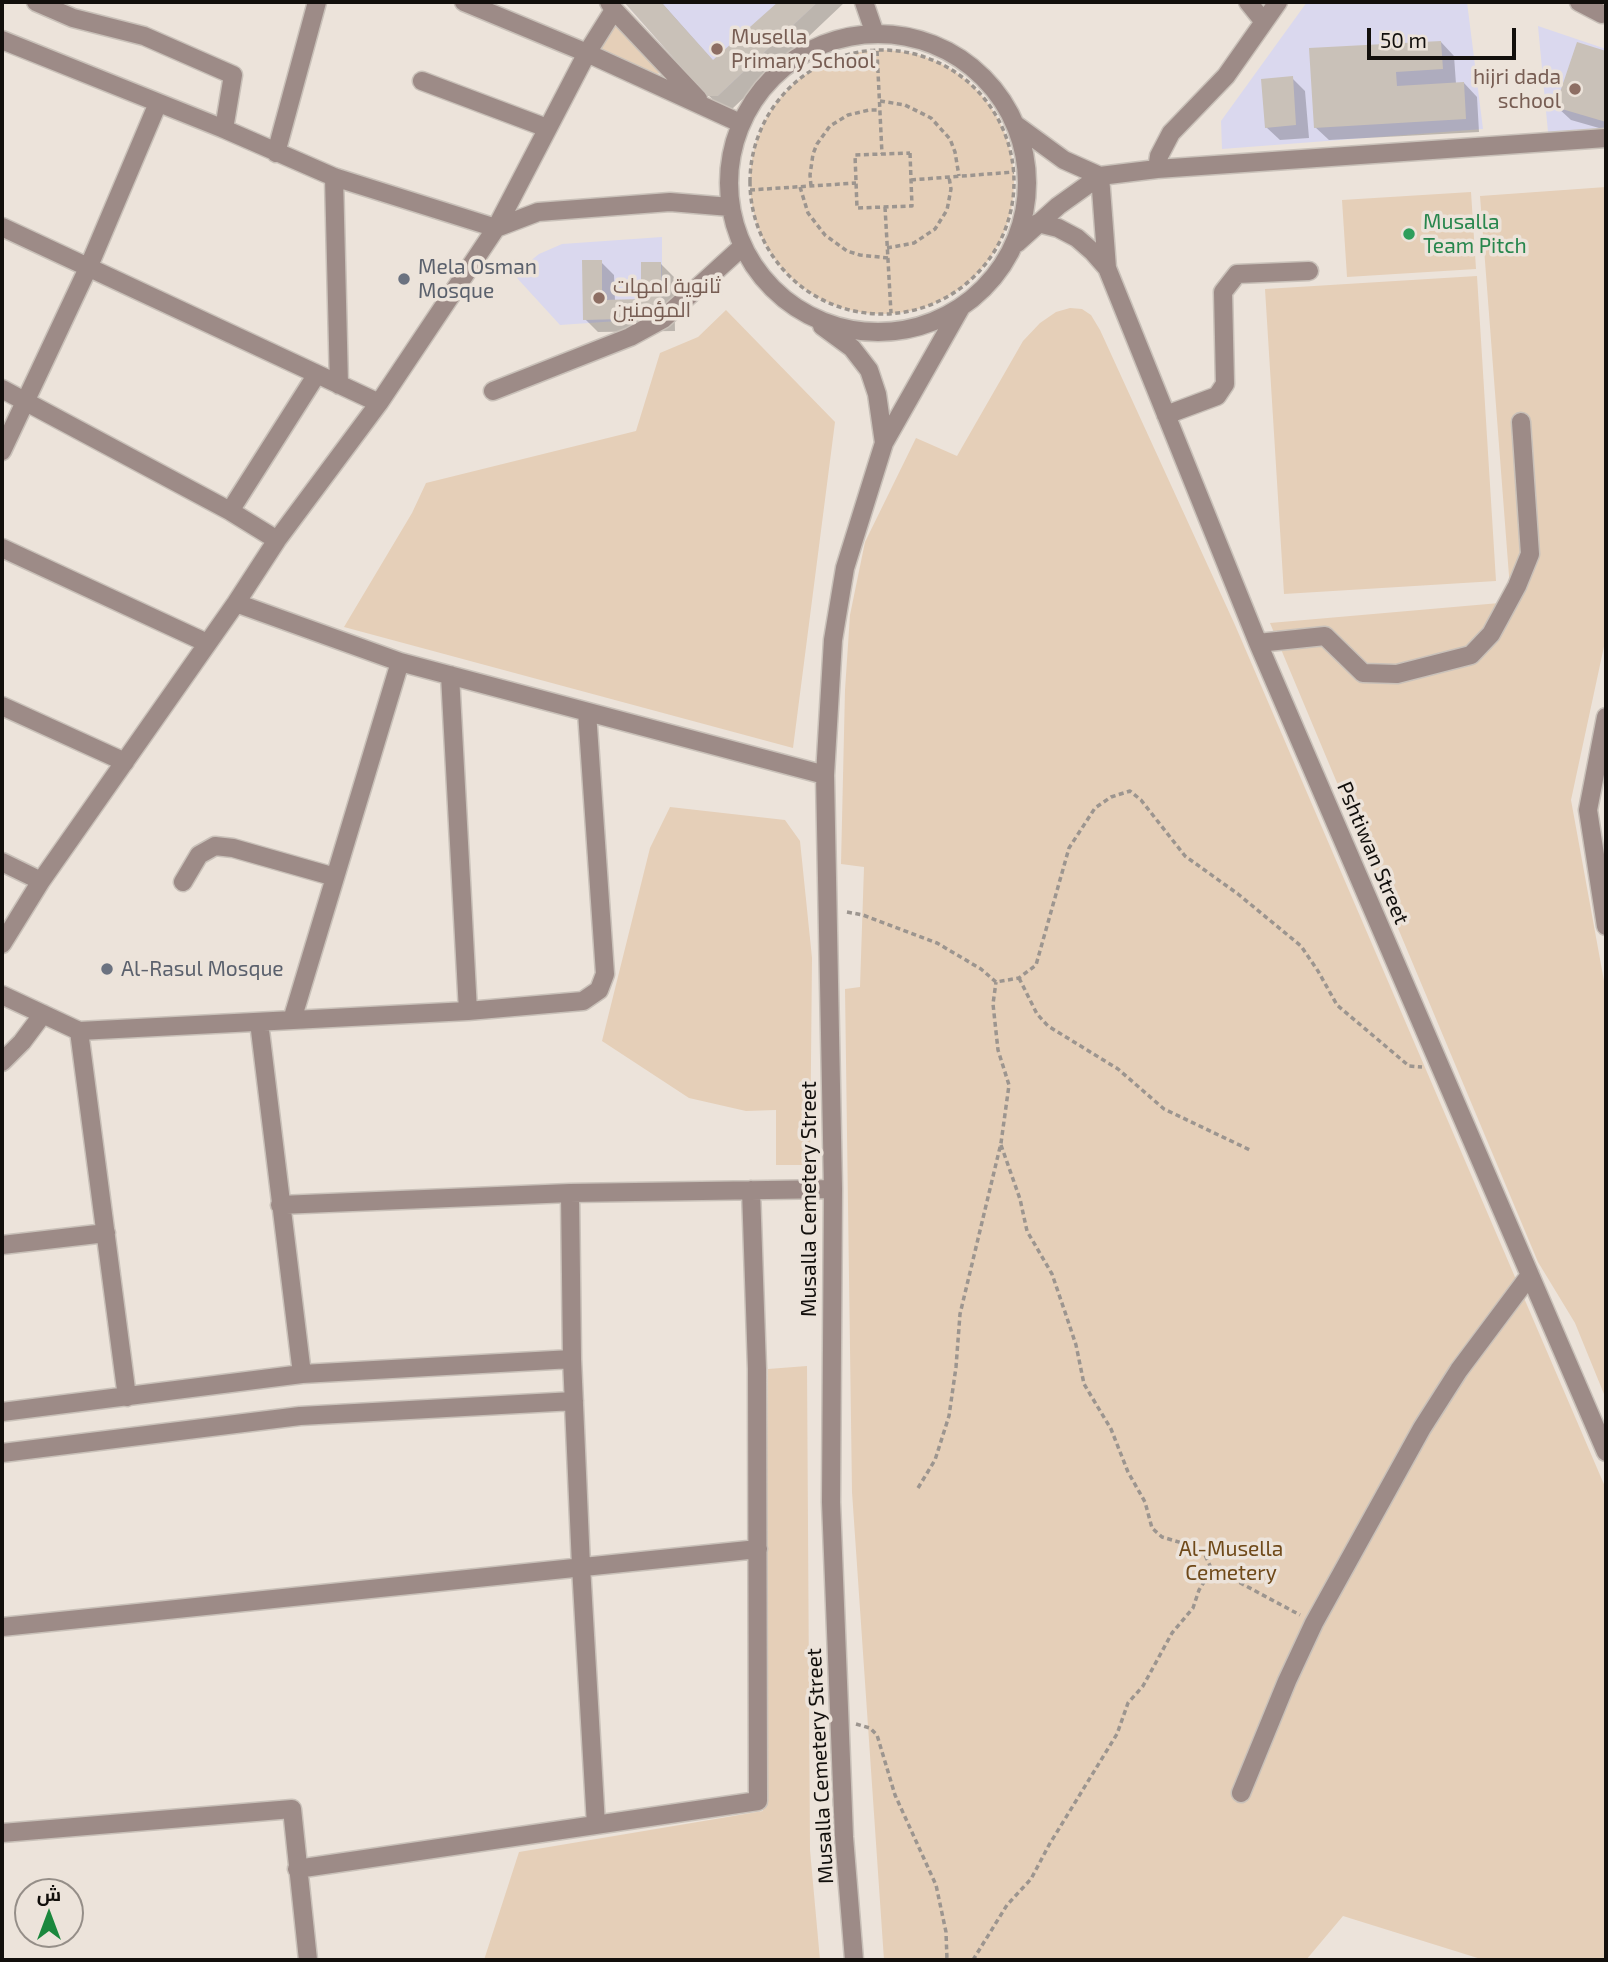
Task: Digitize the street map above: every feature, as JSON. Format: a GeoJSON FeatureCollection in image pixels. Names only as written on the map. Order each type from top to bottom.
{"type":"FeatureCollection","features":[{"type":"Feature","properties":{"kind":"street"},"geometry":{"type":"LineString","coordinates":[[36,2],[73,18],[144,36],[233,75],[224,129]]}},
{"type":"Feature","properties":{"kind":"street"},"geometry":{"type":"LineString","coordinates":[[276,153],[317,2]]}},
{"type":"Feature","properties":{"kind":"street"},"geometry":{"type":"LineString","coordinates":[[464,2],[587,53],[740,124]]}},
{"type":"Feature","properties":{"kind":"street"},"geometry":{"type":"LineString","coordinates":[[865,2],[876,42]]}},
{"type":"Feature","properties":{"kind":"street"},"geometry":{"type":"LineString","coordinates":[[1248,2],[1265,22]]}},
{"type":"Feature","properties":{"kind":"street"},"geometry":{"type":"LineString","coordinates":[[1157,169],[1159,156],[1171,133],[1226,76],[1278,2]]}},
{"type":"Feature","properties":{"kind":"street"},"geometry":{"type":"LineString","coordinates":[[1579,2],[1602,13]]}},
{"type":"Feature","properties":{"kind":"street"},"geometry":{"type":"LineString","coordinates":[[2,944],[41,881],[236,604],[277,540],[379,403],[496,228],[611,6],[705,107]]}},
{"type":"Feature","properties":{"kind":"street"},"geometry":{"type":"LineString","coordinates":[[2,40],[224,129],[334,177],[496,228],[538,212],[670,202],[730,207]]}},
{"type":"Feature","properties":{"kind":"street"},"geometry":{"type":"LineString","coordinates":[[833,40],[876,42],[919,40],[959,58],[992,87],[1016,125],[1025,154],[1027,185],[1024,216],[1014,245],[1000,269],[982,290],[961,307],[922,325],[880,332],[838,327],[799,310],[766,282],[743,247],[730,207],[729,164],[740,124],[763,87],[794,59],[833,40]]}},
{"type":"Feature","properties":{"kind":"street"},"geometry":{"type":"LineString","coordinates":[[422,81],[547,128]]}},
{"type":"Feature","properties":{"kind":"street"},"geometry":{"type":"LineString","coordinates":[[2,452],[89,266],[159,103]]}},
{"type":"Feature","properties":{"kind":"street"},"geometry":{"type":"LineString","coordinates":[[1016,125],[1064,160],[1100,176]]}},
{"type":"Feature","properties":{"kind":"street"},"geometry":{"type":"LineString","coordinates":[[1014,245],[1038,223],[1100,176],[1157,169],[1606,138]]}},
{"type":"Feature","properties":{"kind":"street"},"geometry":{"type":"LineString","coordinates":[[1100,176],[1107,268]]}},
{"type":"Feature","properties":{"kind":"street"},"geometry":{"type":"LineString","coordinates":[[334,177],[339,384]]}},
{"type":"Feature","properties":{"kind":"street"},"geometry":{"type":"LineString","coordinates":[[1038,223],[1077,238],[1093,251],[1107,268]]}},
{"type":"Feature","properties":{"kind":"street"},"geometry":{"type":"LineString","coordinates":[[2,227],[379,403]]}},
{"type":"Feature","properties":{"kind":"street"},"geometry":{"type":"LineString","coordinates":[[492,391],[630,337],[663,319],[743,247]]}},
{"type":"Feature","properties":{"kind":"street","name":"Pshtiwan Street"},"geometry":{"type":"LineString","coordinates":[[1107,268],[1258,643],[1606,1452]]}},
{"type":"Feature","properties":{"kind":"street"},"geometry":{"type":"LineString","coordinates":[[1166,415],[1217,396],[1225,384],[1223,292],[1237,274],[1309,271]]}},
{"type":"Feature","properties":{"kind":"street","name":"Musalla Cemetery Street"},"geometry":{"type":"LineString","coordinates":[[854,1960],[844,1837],[831,1502],[833,1189],[825,775],[833,640],[845,568],[884,443],[961,307]]}},
{"type":"Feature","properties":{"kind":"street","name":"Musalla Cemetery Street"},"geometry":{"type":"LineString","coordinates":[[799,310],[852,348],[869,370],[877,394],[884,443]]}},
{"type":"Feature","properties":{"kind":"street"},"geometry":{"type":"LineString","coordinates":[[230,511],[317,374]]}},
{"type":"Feature","properties":{"kind":"street"},"geometry":{"type":"LineString","coordinates":[[2,389],[230,511],[277,540]]}},
{"type":"Feature","properties":{"kind":"street"},"geometry":{"type":"LineString","coordinates":[[1258,643],[1325,636],[1363,673],[1397,674],[1471,655],[1491,634],[1517,586],[1530,554],[1521,422]]}},
{"type":"Feature","properties":{"kind":"street"},"geometry":{"type":"LineString","coordinates":[[2,548],[207,643]]}},
{"type":"Feature","properties":{"kind":"street"},"geometry":{"type":"LineString","coordinates":[[236,604],[400,662],[825,775]]}},
{"type":"Feature","properties":{"kind":"street"},"geometry":{"type":"LineString","coordinates":[[292,1020],[400,662]]}},
{"type":"Feature","properties":{"kind":"street"},"geometry":{"type":"LineString","coordinates":[[450,675],[468,1011]]}},
{"type":"Feature","properties":{"kind":"street"},"geometry":{"type":"LineString","coordinates":[[2,706],[125,762]]}},
{"type":"Feature","properties":{"kind":"street"},"geometry":{"type":"LineString","coordinates":[[2,995],[79,1031],[468,1011],[583,1001],[599,990],[605,974],[587,712]]}},
{"type":"Feature","properties":{"kind":"street"},"geometry":{"type":"LineString","coordinates":[[1606,717],[1588,810],[1603,883],[1606,926]]}},
{"type":"Feature","properties":{"kind":"street"},"geometry":{"type":"LineString","coordinates":[[183,882],[199,855],[215,846],[233,848],[335,877]]}},
{"type":"Feature","properties":{"kind":"street"},"geometry":{"type":"LineString","coordinates":[[2,862],[41,881]]}},
{"type":"Feature","properties":{"kind":"street"},"geometry":{"type":"LineString","coordinates":[[2,1062],[22,1042],[43,1014]]}},
{"type":"Feature","properties":{"kind":"street"},"geometry":{"type":"LineString","coordinates":[[259,1022],[302,1374]]}},
{"type":"Feature","properties":{"kind":"street"},"geometry":{"type":"LineString","coordinates":[[79,1031],[127,1397]]}},
{"type":"Feature","properties":{"kind":"street"},"geometry":{"type":"LineString","coordinates":[[280,1205],[570,1194],[833,1189]]}},
{"type":"Feature","properties":{"kind":"street"},"geometry":{"type":"LineString","coordinates":[[297,1869],[758,1801],[757,1369],[751,1190]]}},
{"type":"Feature","properties":{"kind":"street"},"geometry":{"type":"LineString","coordinates":[[570,1194],[572,1359],[596,1825]]}},
{"type":"Feature","properties":{"kind":"street"},"geometry":{"type":"LineString","coordinates":[[2,1245],[106,1233]]}},
{"type":"Feature","properties":{"kind":"street"},"geometry":{"type":"LineString","coordinates":[[1241,1793],[1314,1623],[1439,1400],[1530,1275]]}},
{"type":"Feature","properties":{"kind":"street"},"geometry":{"type":"LineString","coordinates":[[2,1412],[302,1374],[572,1359]]}},
{"type":"Feature","properties":{"kind":"street"},"geometry":{"type":"LineString","coordinates":[[2,1452],[300,1416],[574,1401]]}},
{"type":"Feature","properties":{"kind":"street"},"geometry":{"type":"LineString","coordinates":[[2,1627],[758,1549]]}},
{"type":"Feature","properties":{"kind":"street"},"geometry":{"type":"LineString","coordinates":[[2,1833],[292,1809],[307,1960]]}},
{"type":"Feature","properties":{"kind":"path"},"geometry":{"type":"LineString","coordinates":[[876,42],[882,154]]}},
{"type":"Feature","properties":{"kind":"path"},"geometry":{"type":"LineString","coordinates":[[876,42],[946,66],[971,84],[991,107],[1005,134],[1014,172],[1014,193],[1008,223],[995,251],[980,271],[943,299],[918,309],[891,313],[868,313],[844,308],[821,299],[800,285],[782,268],[768,248],[758,226],[750,190],[753,153],[763,124],[779,99],[802,77],[828,62],[857,53],[876,42]]}},
{"type":"Feature","properties":{"kind":"path"},"geometry":{"type":"LineString","coordinates":[[880,102],[905,105],[931,118],[950,139],[955,152],[958,176]]}},
{"type":"Feature","properties":{"kind":"path"},"geometry":{"type":"LineString","coordinates":[[811,186],[813,154],[830,126],[848,115],[880,110]]}},
{"type":"Feature","properties":{"kind":"path"},"geometry":{"type":"LineString","coordinates":[[910,153],[911,180],[912,206],[857,208],[855,155],[910,153]]}},
{"type":"Feature","properties":{"kind":"path"},"geometry":{"type":"LineString","coordinates":[[911,180],[1014,172]]}},
{"type":"Feature","properties":{"kind":"path"},"geometry":{"type":"LineString","coordinates":[[887,248],[914,243],[934,229],[947,210],[951,189],[949,177]]}},
{"type":"Feature","properties":{"kind":"path"},"geometry":{"type":"LineString","coordinates":[[750,190],[856,183]]}},
{"type":"Feature","properties":{"kind":"path"},"geometry":{"type":"LineString","coordinates":[[800,187],[808,213],[825,235],[847,251],[888,258]]}},
{"type":"Feature","properties":{"kind":"path"},"geometry":{"type":"LineString","coordinates":[[885,207],[891,313]]}},
{"type":"Feature","properties":{"kind":"path"},"geometry":{"type":"LineString","coordinates":[[996,982],[1019,978],[1036,965],[1069,848],[1095,808],[1111,797],[1130,792],[1141,800],[1185,856],[1238,894],[1301,946],[1338,1005],[1409,1066],[1440,1068]]}},
{"type":"Feature","properties":{"kind":"path"},"geometry":{"type":"LineString","coordinates":[[828,908],[863,915],[937,943],[981,969],[996,982]]}},
{"type":"Feature","properties":{"kind":"path"},"geometry":{"type":"LineString","coordinates":[[1019,978],[1037,1014],[1048,1026],[1118,1069],[1164,1109],[1250,1150]]}},
{"type":"Feature","properties":{"kind":"path"},"geometry":{"type":"LineString","coordinates":[[918,1489],[935,1460],[949,1416],[960,1314],[1001,1143],[1009,1085],[998,1050],[993,1004],[996,982]]}},
{"type":"Feature","properties":{"kind":"path"},"geometry":{"type":"LineString","coordinates":[[1001,1143],[1020,1199],[1027,1231],[1052,1274],[1076,1345],[1084,1384],[1111,1429],[1128,1472],[1145,1502],[1152,1528],[1162,1536],[1204,1553],[1215,1576]]}},
{"type":"Feature","properties":{"kind":"path"},"geometry":{"type":"LineString","coordinates":[[973,1960],[1007,1905],[1031,1879],[1117,1734],[1132,1697],[1143,1686],[1172,1633],[1193,1608],[1201,1584],[1206,1579],[1215,1576],[1233,1579],[1314,1623]]}},
{"type":"Feature","properties":{"kind":"path"},"geometry":{"type":"LineString","coordinates":[[840,1725],[862,1724],[877,1735],[895,1795],[936,1885],[946,1932],[947,1960]]}},
{"type":"Feature","properties":{"kind":"shaded area","name":"Musella Primary School"},"geometry":{"type":"Polygon","coordinates":[[[624,2],[818,2],[718,96],[707,96],[624,2]]]}},
{"type":"Feature","properties":{"kind":"shaded area"},"geometry":{"type":"Polygon","coordinates":[[[1307,2],[1467,2],[1483,129],[1222,149],[1221,121],[1307,2]]]}},
{"type":"Feature","properties":{"kind":"shaded area","name":"hijri dada school"},"geometry":{"type":"Polygon","coordinates":[[[1538,26],[1606,49],[1606,129],[1548,132],[1538,26]]]}},
{"type":"Feature","properties":{"kind":"shaded area","name":"ثانوية امهات المؤمنين"},"geometry":{"type":"Polygon","coordinates":[[[662,237],[662,318],[560,325],[517,278],[539,254],[562,244],[662,237]]]}},
{"type":"Feature","properties":{"kind":"green space"},"geometry":{"type":"Polygon","coordinates":[[[616,19],[662,71],[660,73],[598,48],[616,19]]]}},
{"type":"Feature","properties":{"kind":"green space"},"geometry":{"type":"Polygon","coordinates":[[[882,50],[908,53],[932,60],[975,89],[1004,132],[1011,156],[1014,182],[1011,208],[1004,232],[975,275],[932,304],[908,311],[882,314],[856,311],[832,304],[789,275],[760,232],[753,208],[750,182],[753,156],[760,132],[789,89],[832,60],[856,53],[882,50]]]}},
{"type":"Feature","properties":{"kind":"green space"},"geometry":{"type":"Polygon","coordinates":[[[1606,187],[1606,637],[1571,800],[1606,992],[1606,1399],[1575,1323],[1538,1262],[1270,623],[1511,602],[1480,196],[1606,187]]]}},
{"type":"Feature","properties":{"kind":"green space","name":"Musalla Team Pitch"},"geometry":{"type":"Polygon","coordinates":[[[1471,192],[1476,269],[1347,277],[1342,200],[1471,192]]]}},
{"type":"Feature","properties":{"kind":"green space"},"geometry":{"type":"Polygon","coordinates":[[[1477,276],[1496,581],[1284,594],[1265,289],[1477,276]]]}},
{"type":"Feature","properties":{"kind":"green space","name":"Al-Musella Cemetery"},"geometry":{"type":"Polygon","coordinates":[[[1070,308],[1082,309],[1091,315],[1100,330],[1235,625],[1606,1489],[1606,1960],[1484,1960],[1343,1916],[1306,1960],[884,1960],[852,1492],[845,989],[860,987],[864,867],[841,864],[845,690],[850,615],[865,542],[916,438],[957,456],[1023,341],[1040,323],[1056,312],[1070,308]]]}},
{"type":"Feature","properties":{"kind":"green space"},"geometry":{"type":"Polygon","coordinates":[[[726,310],[835,422],[793,748],[344,627],[412,513],[426,483],[636,431],[660,353],[698,337],[726,310]]]}},
{"type":"Feature","properties":{"kind":"green space"},"geometry":{"type":"Polygon","coordinates":[[[670,807],[785,820],[800,841],[812,958],[810,1165],[776,1165],[776,1110],[746,1111],[689,1098],[602,1041],[650,848],[670,807]]]}},
{"type":"Feature","properties":{"kind":"green space"},"geometry":{"type":"Polygon","coordinates":[[[807,1366],[810,1850],[820,1960],[484,1960],[519,1852],[763,1811],[768,1369],[807,1366]]]}},
{"type":"Feature","properties":{"kind":"building","name":"Musella Primary School"},"geometry":{"type":"Polygon","coordinates":[[[624,2],[661,2],[713,60],[778,2],[818,2],[718,96],[707,96],[624,2]]]}},
{"type":"Feature","properties":{"kind":"building"},"geometry":{"type":"Polygon","coordinates":[[[1441,41],[1443,69],[1396,72],[1397,86],[1464,82],[1466,119],[1314,128],[1309,48],[1441,41]]]}},
{"type":"Feature","properties":{"kind":"building"},"geometry":{"type":"Polygon","coordinates":[[[1577,42],[1606,51],[1606,122],[1555,107],[1577,42]]]}},
{"type":"Feature","properties":{"kind":"building"},"geometry":{"type":"Polygon","coordinates":[[[1293,76],[1296,125],[1265,128],[1261,79],[1293,76]]]}},
{"type":"Feature","properties":{"kind":"building"},"geometry":{"type":"Polygon","coordinates":[[[582,260],[602,260],[602,300],[641,299],[641,262],[661,262],[662,318],[583,320],[582,260]]]}},
{"type":"Feature","properties":{"kind":"place","name":"Musella Primary School"},"geometry":{"type":"Point","coordinates":[717,49]}},
{"type":"Feature","properties":{"kind":"place","name":"hijri dada school"},"geometry":{"type":"Point","coordinates":[1575,89]}},
{"type":"Feature","properties":{"kind":"place","name":"Musalla Team Pitch"},"geometry":{"type":"Point","coordinates":[1409,234]}},
{"type":"Feature","properties":{"kind":"place","name":"Mela Osman Mosque"},"geometry":{"type":"Point","coordinates":[404,279]}},
{"type":"Feature","properties":{"kind":"place","name":"ثانوية امهات المؤمنين"},"geometry":{"type":"Point","coordinates":[599,298]}},
{"type":"Feature","properties":{"kind":"place","name":"Al-Rasul Mosque"},"geometry":{"type":"Point","coordinates":[107,969]}}]}
